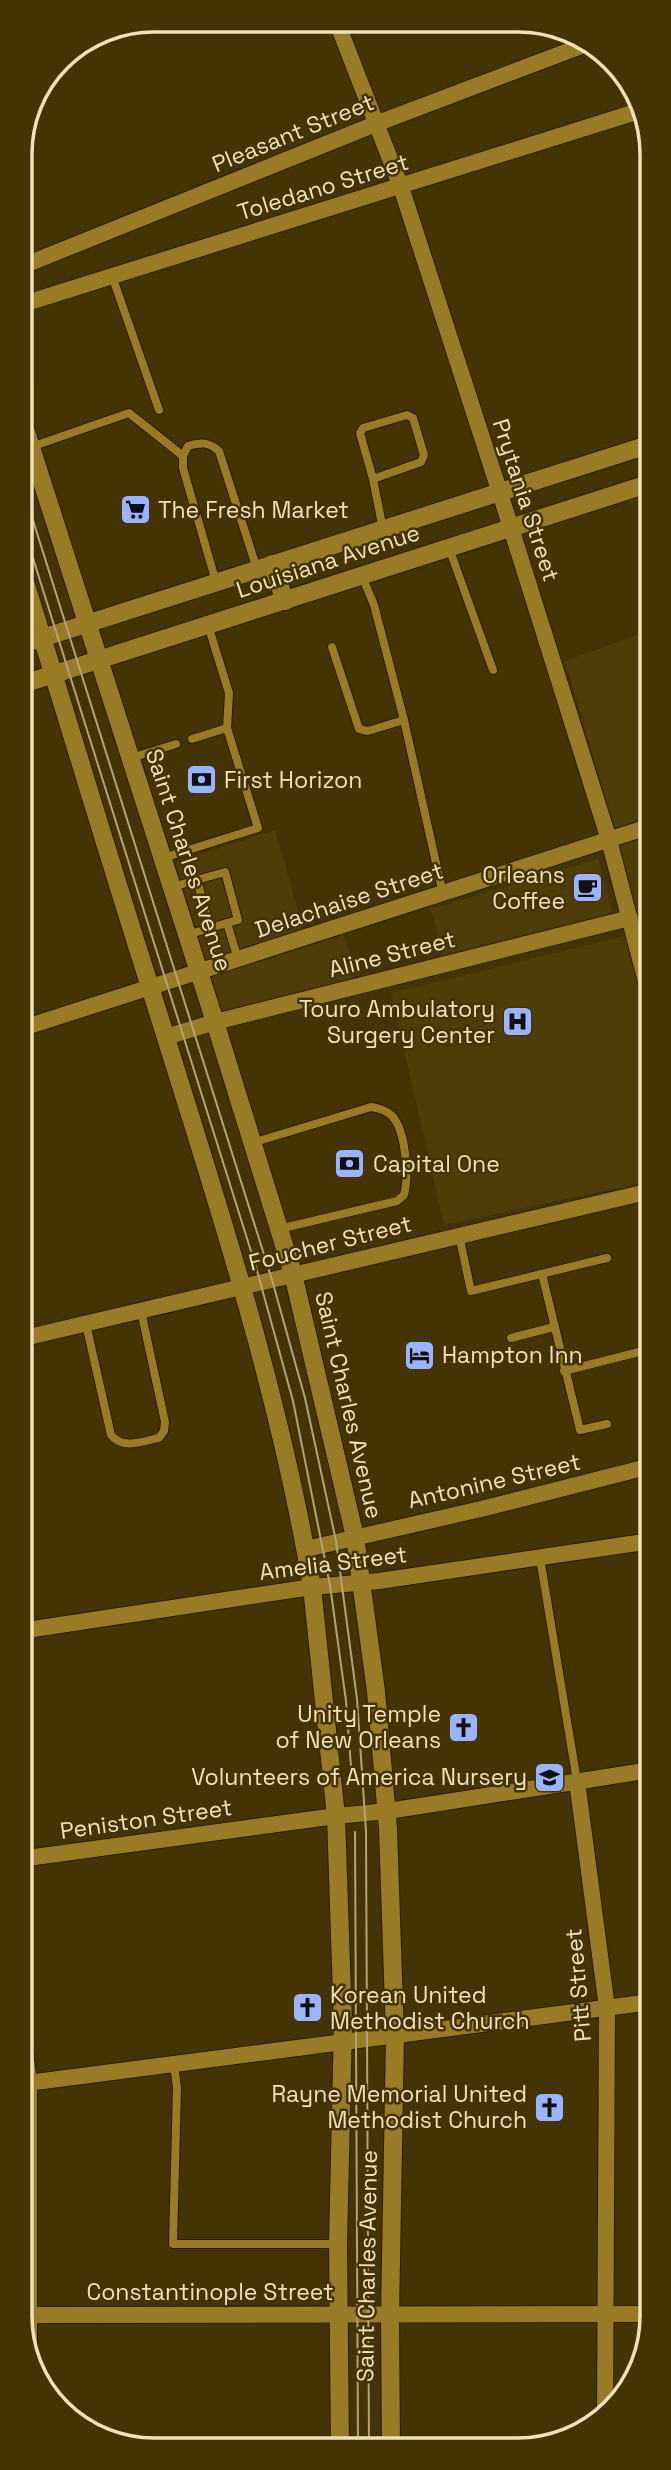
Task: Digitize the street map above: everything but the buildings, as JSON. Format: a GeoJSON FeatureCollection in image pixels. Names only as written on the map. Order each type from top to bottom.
{"type":"FeatureCollection","features":[{"type":"Feature","properties":{"kind":"main road","name":"Louisiana Avenue"},"geometry":{"type":"LineString","coordinates":[[32,641],[640,448]]}},
{"type":"Feature","properties":{"kind":"main road","name":"Saint Charles Avenue"},"geometry":{"type":"LineString","coordinates":[[32,453],[215,1021],[293,1274],[355,1537],[376,1691],[387,1811],[395,2036],[390,2316],[391,2438]]}},
{"type":"Feature","properties":{"kind":"main road","name":"Louisiana Avenue"},"geometry":{"type":"LineString","coordinates":[[32,681],[640,487]]}},
{"type":"Feature","properties":{"kind":"main road"},"geometry":{"type":"LineString","coordinates":[[265,567],[285,601]]}},
{"type":"Feature","properties":{"kind":"main road","name":"Saint Charles Avenue"},"geometry":{"type":"LineString","coordinates":[[32,605],[243,1288],[306,1549],[336,1816],[343,2042],[338,2244],[340,2438]]}},
{"type":"Feature","properties":{"kind":"street","name":"Prytania Street"},"geometry":{"type":"LineString","coordinates":[[341,32],[401,187],[609,840],[640,954]]}},
{"type":"Feature","properties":{"kind":"street","name":"Pleasant Street"},"geometry":{"type":"LineString","coordinates":[[32,262],[378,122],[578,47]]}},
{"type":"Feature","properties":{"kind":"street","name":"Toledano Street"},"geometry":{"type":"LineString","coordinates":[[32,301],[632,113]]}},
{"type":"Feature","properties":{"kind":"street","name":"Delachaise Street"},"geometry":{"type":"LineString","coordinates":[[32,1024],[640,830]]}},
{"type":"Feature","properties":{"kind":"street","name":"Aline Street"},"geometry":{"type":"LineString","coordinates":[[166,1037],[215,1021],[631,918]]}},
{"type":"Feature","properties":{"kind":"street","name":"Foucher Street"},"geometry":{"type":"LineString","coordinates":[[32,1336],[640,1194]]}},
{"type":"Feature","properties":{"kind":"street","name":"Antonine Street"},"geometry":{"type":"LineString","coordinates":[[306,1549],[639,1469]]}},
{"type":"Feature","properties":{"kind":"street","name":"Amelia Street"},"geometry":{"type":"LineString","coordinates":[[32,1630],[312,1587],[362,1583],[639,1543]]}},
{"type":"Feature","properties":{"kind":"street","name":"Peniston Street"},"geometry":{"type":"LineString","coordinates":[[32,1858],[387,1811],[639,1772]]}},
{"type":"Feature","properties":{"kind":"street","name":"Pitt Street"},"geometry":{"type":"LineString","coordinates":[[577,1780],[607,2008],[605,2401]]}},
{"type":"Feature","properties":{"kind":"street"},"geometry":{"type":"LineString","coordinates":[[32,2083],[639,2004]]}},
{"type":"Feature","properties":{"kind":"street","name":"Constantinople Street"},"geometry":{"type":"LineString","coordinates":[[32,2315],[639,2314]]}},
{"type":"Feature","properties":{"kind":"lane"},"geometry":{"type":"LineString","coordinates":[[113,276],[159,410]]}},
{"type":"Feature","properties":{"kind":"lane"},"geometry":{"type":"LineString","coordinates":[[32,446],[129,413],[183,456]]}},
{"type":"Feature","properties":{"kind":"lane"},"geometry":{"type":"LineString","coordinates":[[373,479],[421,462],[425,455],[413,418],[407,415],[363,428],[360,433],[383,529]]}},
{"type":"Feature","properties":{"kind":"lane"},"geometry":{"type":"LineString","coordinates":[[216,582],[183,468],[183,456],[188,446],[200,442],[212,445],[219,451],[265,567]]}},
{"type":"Feature","properties":{"kind":"lane"},"geometry":{"type":"LineString","coordinates":[[449,548],[493,670]]}},
{"type":"Feature","properties":{"kind":"lane"},"geometry":{"type":"LineString","coordinates":[[362,576],[374,605],[404,720],[443,894]]}},
{"type":"Feature","properties":{"kind":"lane"},"geometry":{"type":"LineString","coordinates":[[163,858],[258,828],[227,728],[229,693],[208,625]]}},
{"type":"Feature","properties":{"kind":"lane"},"geometry":{"type":"LineString","coordinates":[[332,647],[359,729],[368,731],[404,720]]}},
{"type":"Feature","properties":{"kind":"lane"},"geometry":{"type":"LineString","coordinates":[[192,739],[227,728]]}},
{"type":"Feature","properties":{"kind":"lane"},"geometry":{"type":"LineString","coordinates":[[131,758],[176,744]]}},
{"type":"Feature","properties":{"kind":"lane"},"geometry":{"type":"LineString","coordinates":[[172,887],[225,872],[238,920],[187,935]]}},
{"type":"Feature","properties":{"kind":"lane"},"geometry":{"type":"LineString","coordinates":[[197,880],[210,928]]}},
{"type":"Feature","properties":{"kind":"lane"},"geometry":{"type":"LineString","coordinates":[[227,923],[238,959]]}},
{"type":"Feature","properties":{"kind":"lane"},"geometry":{"type":"LineString","coordinates":[[252,1143],[371,1107],[380,1108],[392,1115],[398,1125],[408,1167],[404,1195],[397,1201],[279,1229]]}},
{"type":"Feature","properties":{"kind":"lane"},"geometry":{"type":"LineString","coordinates":[[459,1236],[471,1291],[607,1258]]}},
{"type":"Feature","properties":{"kind":"lane"},"geometry":{"type":"LineString","coordinates":[[542,1274],[580,1430],[607,1424]]}},
{"type":"Feature","properties":{"kind":"lane"},"geometry":{"type":"LineString","coordinates":[[86,1324],[111,1435],[116,1441],[125,1444],[159,1438],[164,1431],[165,1422],[141,1311]]}},
{"type":"Feature","properties":{"kind":"lane"},"geometry":{"type":"LineString","coordinates":[[511,1338],[554,1327]]}},
{"type":"Feature","properties":{"kind":"lane"},"geometry":{"type":"LineString","coordinates":[[564,1371],[639,1352]]}},
{"type":"Feature","properties":{"kind":"lane","name":"Pitt Street"},"geometry":{"type":"LineString","coordinates":[[540,1558],[577,1780]]}},
{"type":"Feature","properties":{"kind":"lane"},"geometry":{"type":"LineString","coordinates":[[174,2064],[177,2088],[173,2244],[338,2244]]}},
{"type":"Feature","properties":{"kind":"shaded area"},"geometry":{"type":"Polygon","coordinates":[[[640,634],[640,927],[619,843],[565,661],[640,634]]]}},
{"type":"Feature","properties":{"kind":"shaded area"},"geometry":{"type":"Polygon","coordinates":[[[275,830],[308,945],[344,935],[356,980],[222,1015],[176,862],[275,830]]]}},
{"type":"Feature","properties":{"kind":"shaded area"},"geometry":{"type":"Polygon","coordinates":[[[598,859],[613,915],[444,957],[431,909],[598,859]]]}},
{"type":"Feature","properties":{"kind":"shaded area"},"geometry":{"type":"Polygon","coordinates":[[[640,932],[640,1183],[444,1225],[391,993],[640,932]]]}},
{"type":"Feature","properties":{"kind":"tram line"},"geometry":{"type":"LineString","coordinates":[[32,517],[272,1280],[305,1398],[336,1541],[357,1699],[366,1831],[369,2438]]}},
{"type":"Feature","properties":{"kind":"tram line"},"geometry":{"type":"LineString","coordinates":[[32,555],[256,1267],[293,1401],[330,1585],[346,1701],[351,1766]]}},
{"type":"Feature","properties":{"kind":"tram line"},"geometry":{"type":"LineString","coordinates":[[355,1832],[358,2438]]}},
{"type":"Feature","properties":{"kind":"place","name":"The Fresh Market"},"geometry":{"type":"Point","coordinates":[135,510]}},
{"type":"Feature","properties":{"kind":"place","name":"First Horizon"},"geometry":{"type":"Point","coordinates":[201,780]}},
{"type":"Feature","properties":{"kind":"place","name":"Orleans Coffee"},"geometry":{"type":"Point","coordinates":[588,888]}},
{"type":"Feature","properties":{"kind":"place","name":"Touro Ambulatory Surgery Center"},"geometry":{"type":"Point","coordinates":[518,1022]}},
{"type":"Feature","properties":{"kind":"place","name":"Capital One"},"geometry":{"type":"Point","coordinates":[350,1164]}},
{"type":"Feature","properties":{"kind":"place","name":"Hampton Inn"},"geometry":{"type":"Point","coordinates":[419,1355]}},
{"type":"Feature","properties":{"kind":"place","name":"Unity Temple of New Orleans"},"geometry":{"type":"Point","coordinates":[464,1727]}},
{"type":"Feature","properties":{"kind":"place","name":"Volunteers of America Nursery"},"geometry":{"type":"Point","coordinates":[550,1777]}},
{"type":"Feature","properties":{"kind":"place","name":"Korean United Methodist Church"},"geometry":{"type":"Point","coordinates":[307,2008]}},
{"type":"Feature","properties":{"kind":"place","name":"Rayne Memorial United Methodist Church"},"geometry":{"type":"Point","coordinates":[550,2107]}}]}
